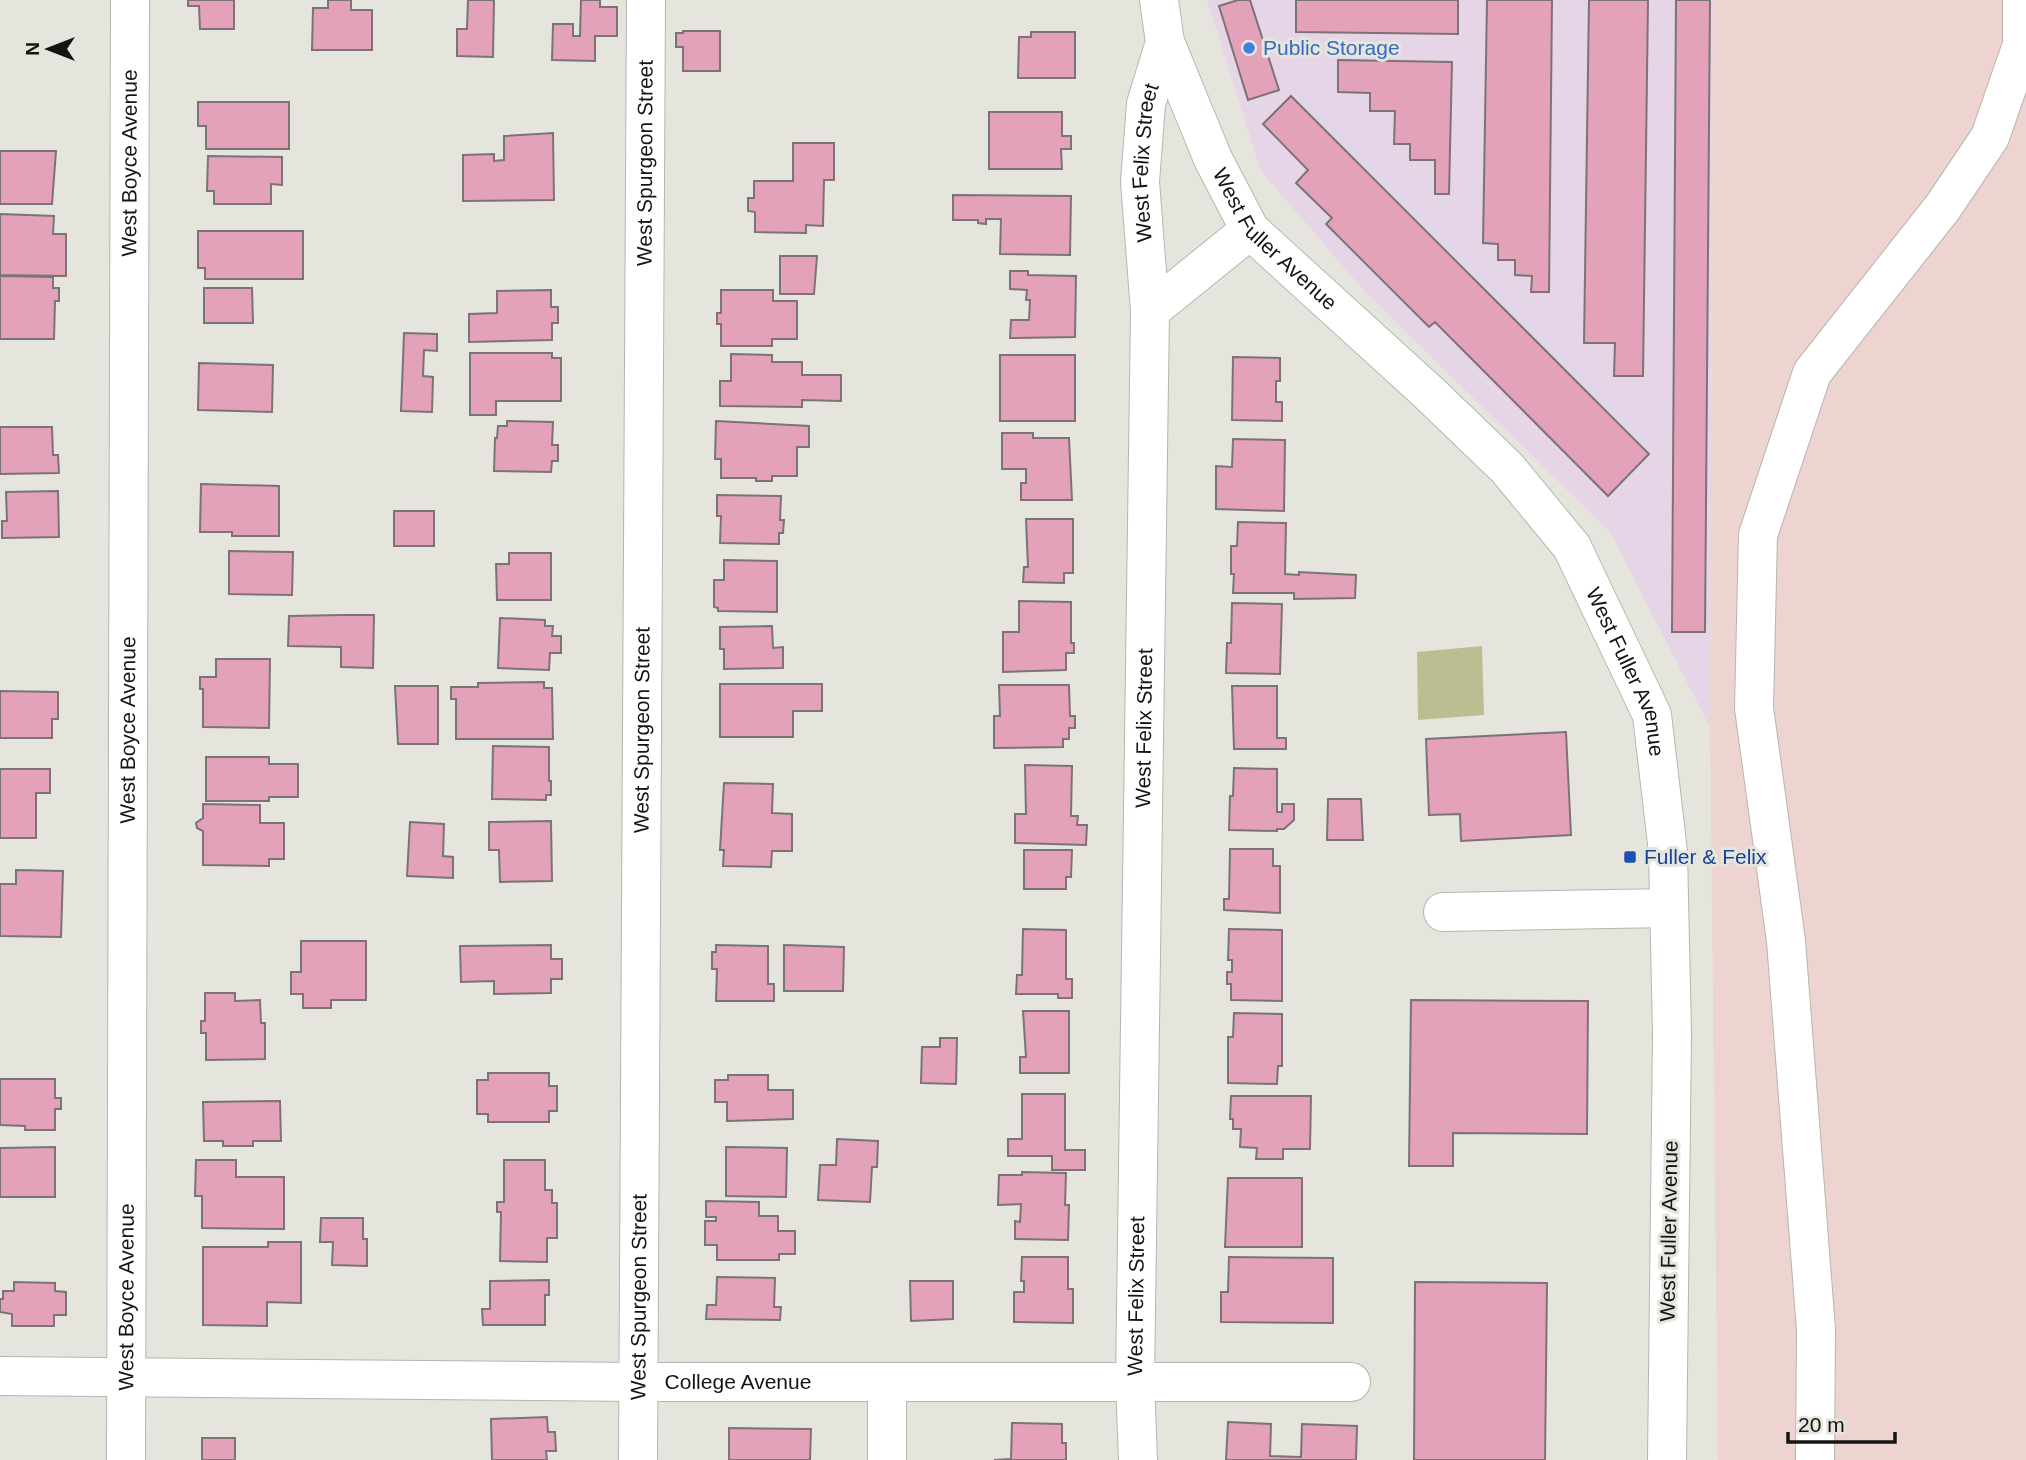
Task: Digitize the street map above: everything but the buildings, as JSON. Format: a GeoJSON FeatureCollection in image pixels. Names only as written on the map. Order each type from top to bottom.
{"type":"FeatureCollection","features":[{"type":"Feature","properties":{"kind":"street","name":"West Boyce Avenue"},"geometry":{"type":"LineString","coordinates":[[126,1460],[130,0]]}},
{"type":"Feature","properties":{"kind":"street","name":"West Spurgeon Street"},"geometry":{"type":"LineString","coordinates":[[638,1460],[646,0]]}},
{"type":"Feature","properties":{"kind":"street","name":"West Felix Street"},"geometry":{"type":"LineString","coordinates":[[1138,1460],[1135,1382],[1150,311],[1139,182],[1146,104],[1165,42],[1158,0]]}},
{"type":"Feature","properties":{"kind":"street"},"geometry":{"type":"LineString","coordinates":[[1815,1460],[1816,1330],[1786,941],[1754,708],[1758,535],[1812,373],[1943,207],[1990,137],[2022,45],[2022,0]]}},
{"type":"Feature","properties":{"kind":"street","name":"West Fuller Avenue"},"geometry":{"type":"LineString","coordinates":[[1165,42],[1213,159],[1250,230],[1507,468],[1572,547],[1652,715],[1668,852],[1672,1034],[1667,1460]]}},
{"type":"Feature","properties":{"kind":"street"},"geometry":{"type":"LineString","coordinates":[[1150,311],[1250,230]]}},
{"type":"Feature","properties":{"kind":"street"},"geometry":{"type":"LineString","coordinates":[[1443,912],[1669,908]]}},
{"type":"Feature","properties":{"kind":"street","name":"College Avenue"},"geometry":{"type":"LineString","coordinates":[[0,1376],[638,1382],[1351,1382]]}},
{"type":"Feature","properties":{"kind":"street"},"geometry":{"type":"LineString","coordinates":[[887,1382],[887,1460]]}},
{"type":"Feature","properties":{"kind":"shaded area"},"geometry":{"type":"Polygon","coordinates":[[[1207,0],[1713,0],[1710,727],[1610,532],[1367,294],[1261,171],[1207,0]]]}},
{"type":"Feature","properties":{"kind":"shaded area"},"geometry":{"type":"Polygon","coordinates":[[[1713,0],[2026,0],[2026,1460],[1718,1460],[1710,727],[1713,0]]]}},
{"type":"Feature","properties":{"kind":"green space"},"geometry":{"type":"Polygon","coordinates":[[[1482,646],[1484,715],[1418,720],[1417,652],[1482,646]]]}},
{"type":"Feature","properties":{"kind":"place","name":"Public Storage"},"geometry":{"type":"Point","coordinates":[1249,48]}},
{"type":"Feature","properties":{"kind":"place","name":"Fuller & Felix"},"geometry":{"type":"Point","coordinates":[1630,857]}}]}
